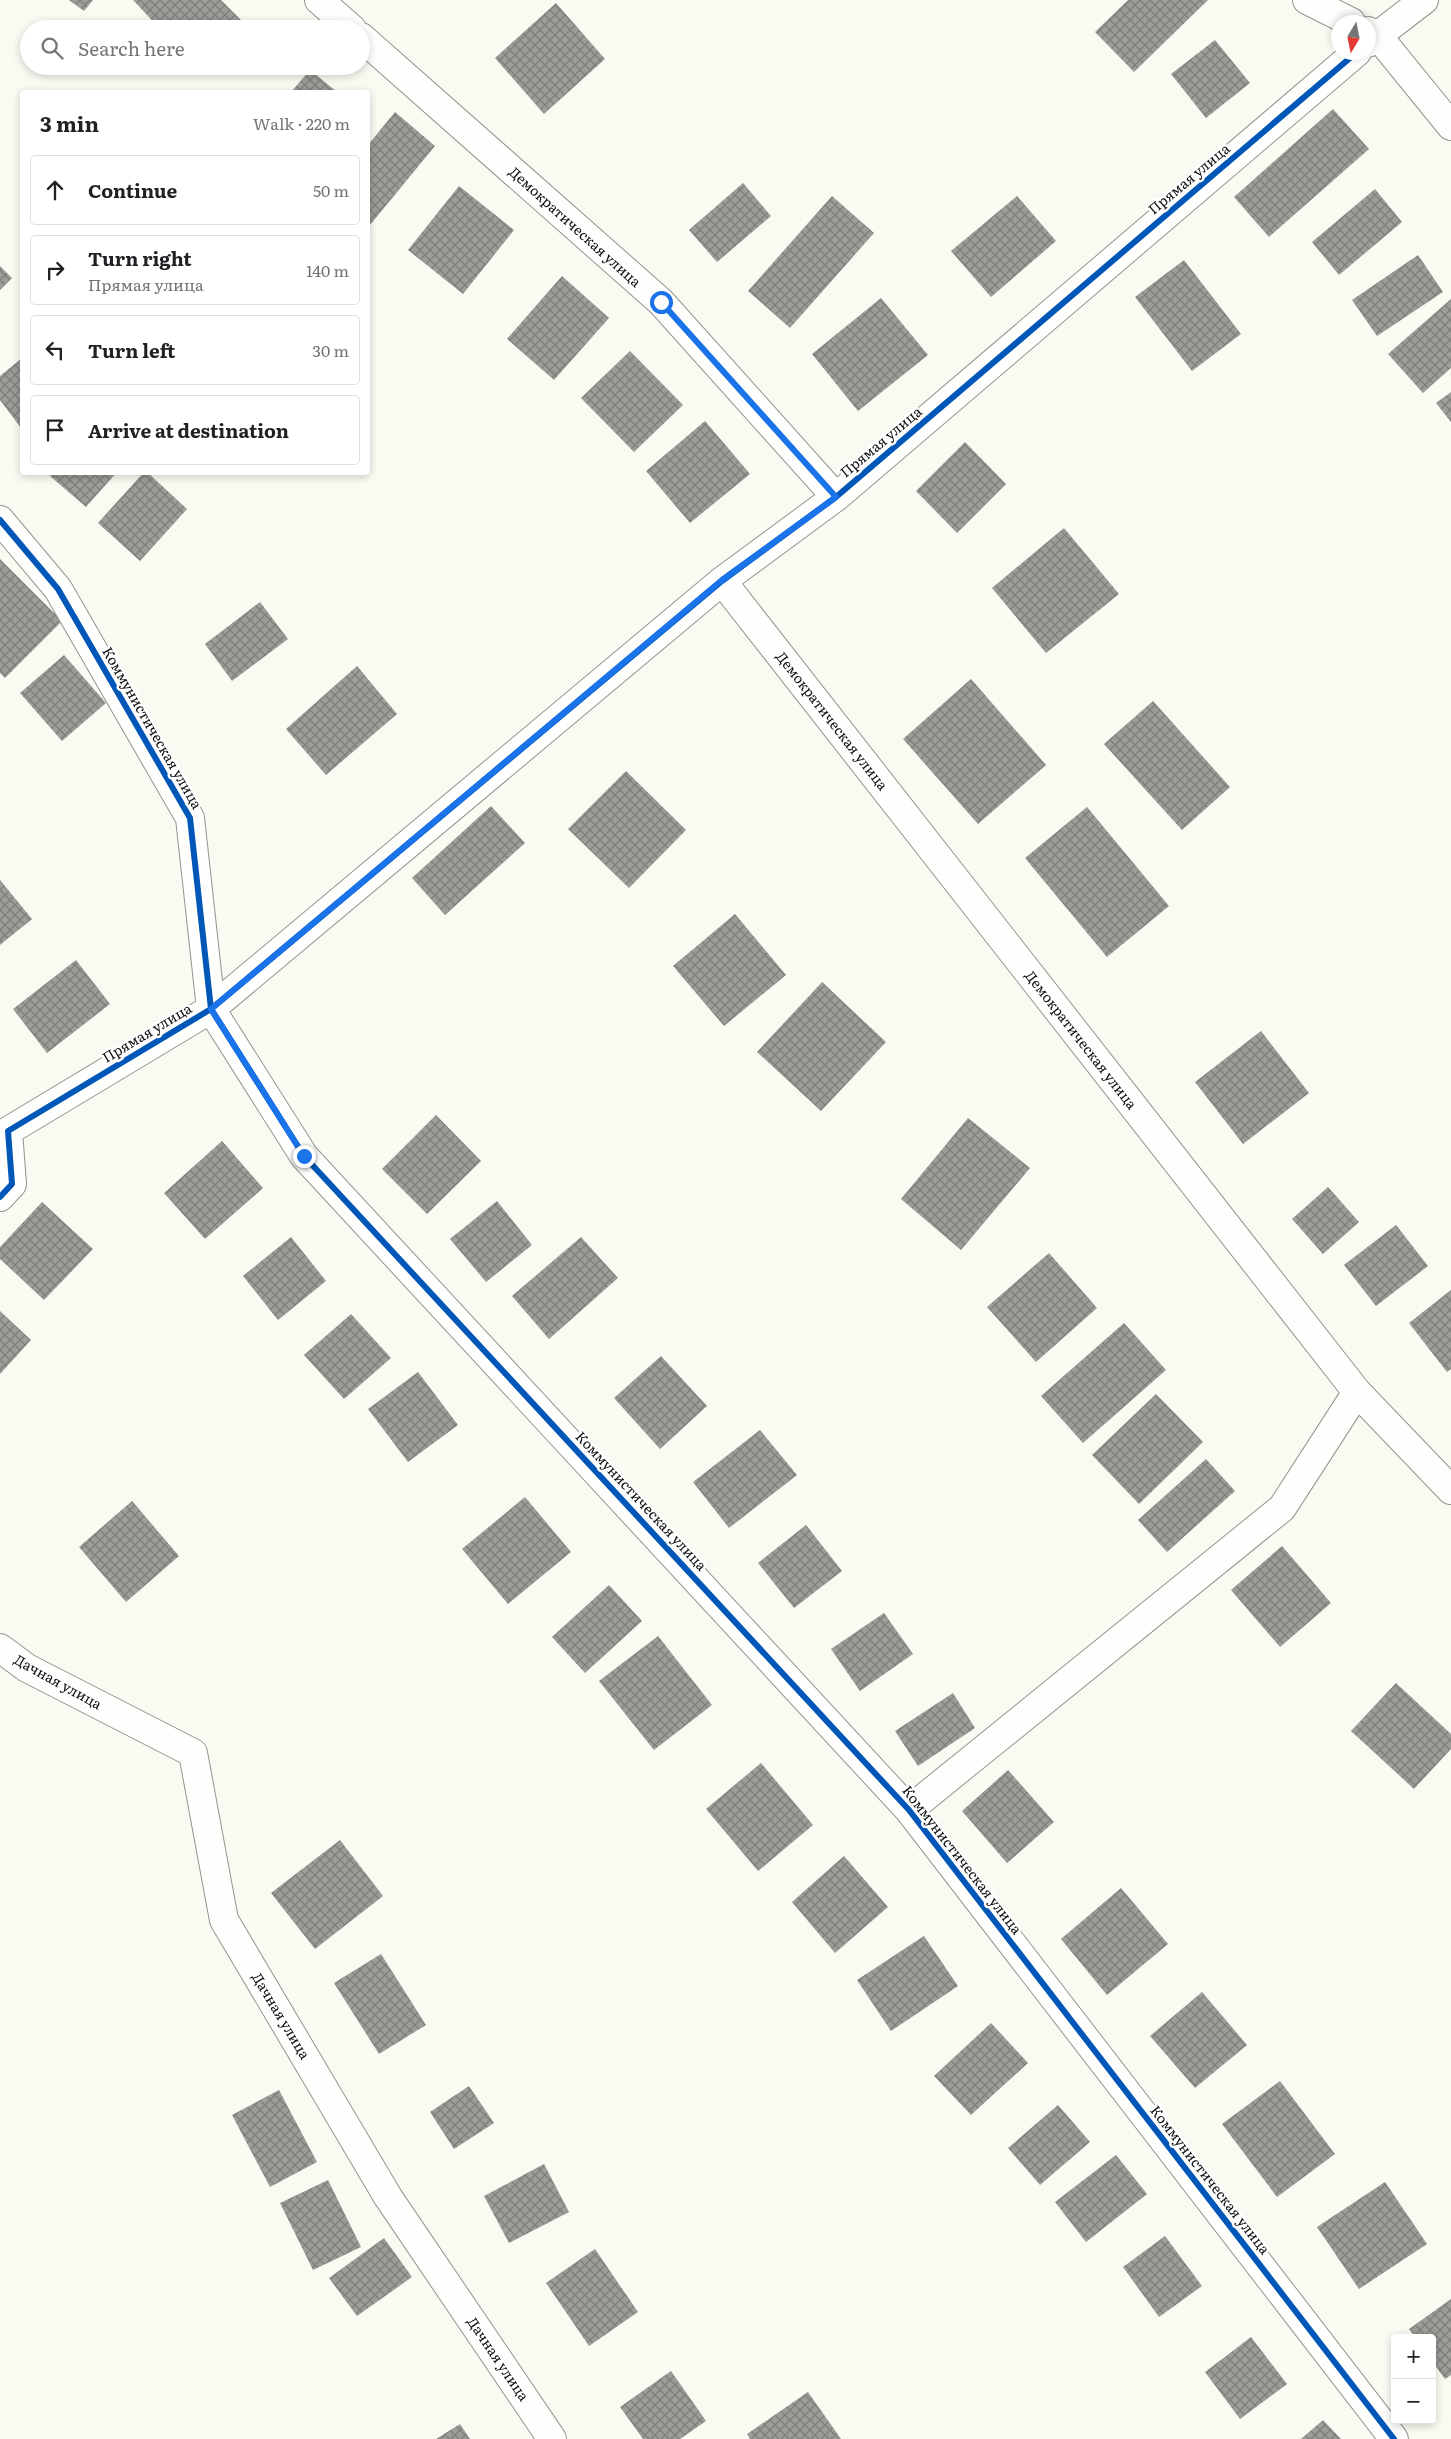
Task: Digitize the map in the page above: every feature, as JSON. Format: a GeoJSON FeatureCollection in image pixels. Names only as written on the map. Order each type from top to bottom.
{"type":"FeatureCollection","features":[{"type":"Feature","properties":{"kind":"street"},"geometry":{"type":"LineString","coordinates":[[320,0],[342,20]]}},
{"type":"Feature","properties":{"kind":"street"},"geometry":{"type":"LineString","coordinates":[[1307,0],[1338,15]]}},
{"type":"Feature","properties":{"kind":"street","name":"Прямая улица"},"geometry":{"type":"LineString","coordinates":[[1376,34],[1424,0]]}},
{"type":"Feature","properties":{"kind":"street","name":"Демократическая улица"},"geometry":{"type":"LineString","coordinates":[[370,45],[661,302],[836,497]]}},
{"type":"Feature","properties":{"kind":"street"},"geometry":{"type":"LineString","coordinates":[[1376,48],[1451,126]]}},
{"type":"Feature","properties":{"kind":"street","name":"Прямая улица"},"geometry":{"type":"LineString","coordinates":[[0,1197],[12,1184],[8,1131],[211,1009],[722,580],[836,497],[1345,60]]}},
{"type":"Feature","properties":{"kind":"street","name":"Коммунистическая улица"},"geometry":{"type":"LineString","coordinates":[[0,520],[58,589],[190,818],[211,1009],[304,1156],[909,1810],[1394,2439]]}},
{"type":"Feature","properties":{"kind":"street","name":"Демократическая улица"},"geometry":{"type":"LineString","coordinates":[[722,580],[1358,1392],[1451,1490]]}},
{"type":"Feature","properties":{"kind":"street"},"geometry":{"type":"LineString","coordinates":[[909,1810],[1282,1508],[1358,1392]]}},
{"type":"Feature","properties":{"kind":"street","name":"Дачная улица"},"geometry":{"type":"LineString","coordinates":[[0,1648],[27,1668],[193,1753],[224,1920],[388,2197],[552,2439]]}},
{"type":"Feature","properties":{"kind":"building"},"geometry":{"type":"Polygon","coordinates":[[[69,0],[93,0],[84,11],[69,0]]]}},
{"type":"Feature","properties":{"kind":"building"},"geometry":{"type":"Polygon","coordinates":[[[133,0],[221,0],[241,20],[152,20],[133,0]]]}},
{"type":"Feature","properties":{"kind":"building"},"geometry":{"type":"Polygon","coordinates":[[[1128,0],[1208,0],[1134,72],[1095,32],[1128,0]]]}},
{"type":"Feature","properties":{"kind":"building"},"geometry":{"type":"Polygon","coordinates":[[[556,3],[605,59],[544,114],[495,58],[556,3]]]}},
{"type":"Feature","properties":{"kind":"building"},"geometry":{"type":"Polygon","coordinates":[[[1215,40],[1250,83],[1206,118],[1171,74],[1215,40]]]}},
{"type":"Feature","properties":{"kind":"building"},"geometry":{"type":"Polygon","coordinates":[[[306,75],[316,75],[335,90],[293,90],[306,75]]]}},
{"type":"Feature","properties":{"kind":"building"},"geometry":{"type":"Polygon","coordinates":[[[1333,109],[1369,149],[1269,237],[1234,197],[1333,109]]]}},
{"type":"Feature","properties":{"kind":"building"},"geometry":{"type":"Polygon","coordinates":[[[395,112],[435,146],[370,225],[370,143],[395,112]]]}},
{"type":"Feature","properties":{"kind":"building"},"geometry":{"type":"Polygon","coordinates":[[[743,183],[771,216],[717,262],[689,230],[743,183]]]}},
{"type":"Feature","properties":{"kind":"building"},"geometry":{"type":"Polygon","coordinates":[[[459,186],[514,230],[463,294],[408,250],[459,186]]]}},
{"type":"Feature","properties":{"kind":"building"},"geometry":{"type":"Polygon","coordinates":[[[1375,189],[1402,222],[1339,275],[1312,242],[1375,189]]]}},
{"type":"Feature","properties":{"kind":"building"},"geometry":{"type":"Polygon","coordinates":[[[832,196],[874,233],[790,328],[748,291],[832,196]]]}},
{"type":"Feature","properties":{"kind":"building"},"geometry":{"type":"Polygon","coordinates":[[[1017,196],[1056,241],[991,297],[951,251],[1017,196]]]}},
{"type":"Feature","properties":{"kind":"building"},"geometry":{"type":"Polygon","coordinates":[[[1418,255],[1443,292],[1377,336],[1352,300],[1418,255]]]}},
{"type":"Feature","properties":{"kind":"building"},"geometry":{"type":"Polygon","coordinates":[[[1184,260],[1241,334],[1192,371],[1135,297],[1184,260]]]}},
{"type":"Feature","properties":{"kind":"building"},"geometry":{"type":"Polygon","coordinates":[[[0,266],[12,278],[0,290],[0,266]]]}},
{"type":"Feature","properties":{"kind":"building"},"geometry":{"type":"Polygon","coordinates":[[[562,276],[609,318],[554,380],[507,339],[562,276]]]}},
{"type":"Feature","properties":{"kind":"building"},"geometry":{"type":"Polygon","coordinates":[[[881,298],[928,355],[858,411],[812,354],[881,298]]]}},
{"type":"Feature","properties":{"kind":"building"},"geometry":{"type":"Polygon","coordinates":[[[1451,299],[1451,368],[1423,393],[1388,354],[1451,299]]]}},
{"type":"Feature","properties":{"kind":"building"},"geometry":{"type":"Polygon","coordinates":[[[630,351],[683,405],[634,452],[581,398],[630,351]]]}},
{"type":"Feature","properties":{"kind":"building"},"geometry":{"type":"Polygon","coordinates":[[[20,360],[20,427],[0,400],[0,376],[20,360]]]}},
{"type":"Feature","properties":{"kind":"building"},"geometry":{"type":"Polygon","coordinates":[[[1451,392],[1451,422],[1436,403],[1451,392]]]}},
{"type":"Feature","properties":{"kind":"building"},"geometry":{"type":"Polygon","coordinates":[[[705,421],[750,474],[690,523],[646,471],[705,421]]]}},
{"type":"Feature","properties":{"kind":"building"},"geometry":{"type":"Polygon","coordinates":[[[965,442],[1006,484],[957,533],[916,491],[965,442]]]}},
{"type":"Feature","properties":{"kind":"building"},"geometry":{"type":"Polygon","coordinates":[[[51,475],[114,475],[86,507],[51,475]]]}},
{"type":"Feature","properties":{"kind":"building"},"geometry":{"type":"Polygon","coordinates":[[[141,475],[150,475],[187,509],[140,561],[98,523],[141,475]]]}},
{"type":"Feature","properties":{"kind":"building"},"geometry":{"type":"Polygon","coordinates":[[[1064,528],[1119,594],[1046,653],[992,588],[1064,528]]]}},
{"type":"Feature","properties":{"kind":"building"},"geometry":{"type":"Polygon","coordinates":[[[0,559],[62,621],[5,678],[0,673],[0,559]]]}},
{"type":"Feature","properties":{"kind":"building"},"geometry":{"type":"Polygon","coordinates":[[[260,602],[288,639],[232,681],[205,644],[260,602]]]}},
{"type":"Feature","properties":{"kind":"building"},"geometry":{"type":"Polygon","coordinates":[[[64,655],[106,703],[62,741],[20,693],[64,655]]]}},
{"type":"Feature","properties":{"kind":"building"},"geometry":{"type":"Polygon","coordinates":[[[357,666],[397,714],[326,775],[286,729],[357,666]]]}},
{"type":"Feature","properties":{"kind":"building"},"geometry":{"type":"Polygon","coordinates":[[[971,679],[1046,765],[978,824],[903,739],[971,679]]]}},
{"type":"Feature","properties":{"kind":"building"},"geometry":{"type":"Polygon","coordinates":[[[1153,701],[1230,787],[1182,830],[1104,744],[1153,701]]]}},
{"type":"Feature","properties":{"kind":"building"},"geometry":{"type":"Polygon","coordinates":[[[626,771],[686,830],[629,888],[568,829],[626,771]]]}},
{"type":"Feature","properties":{"kind":"building"},"geometry":{"type":"Polygon","coordinates":[[[491,806],[525,843],[445,915],[412,878],[491,806]]]}},
{"type":"Feature","properties":{"kind":"building"},"geometry":{"type":"Polygon","coordinates":[[[1087,807],[1169,906],[1107,957],[1025,858],[1087,807]]]}},
{"type":"Feature","properties":{"kind":"building"},"geometry":{"type":"Polygon","coordinates":[[[0,880],[32,919],[0,945],[0,880]]]}},
{"type":"Feature","properties":{"kind":"building"},"geometry":{"type":"Polygon","coordinates":[[[735,914],[786,975],[724,1026],[673,966],[735,914]]]}},
{"type":"Feature","properties":{"kind":"building"},"geometry":{"type":"Polygon","coordinates":[[[76,960],[110,1004],[47,1053],[13,1009],[76,960]]]}},
{"type":"Feature","properties":{"kind":"building"},"geometry":{"type":"Polygon","coordinates":[[[822,982],[886,1042],[821,1111],[757,1052],[822,982]]]}},
{"type":"Feature","properties":{"kind":"building"},"geometry":{"type":"Polygon","coordinates":[[[1261,1031],[1309,1093],[1243,1144],[1195,1082],[1261,1031]]]}},
{"type":"Feature","properties":{"kind":"building"},"geometry":{"type":"Polygon","coordinates":[[[436,1115],[481,1161],[427,1214],[382,1169],[436,1115]]]}},
{"type":"Feature","properties":{"kind":"building"},"geometry":{"type":"Polygon","coordinates":[[[968,1118],[1030,1168],[961,1250],[901,1199],[968,1118]]]}},
{"type":"Feature","properties":{"kind":"building"},"geometry":{"type":"Polygon","coordinates":[[[222,1141],[263,1188],[205,1239],[164,1193],[222,1141]]]}},
{"type":"Feature","properties":{"kind":"building"},"geometry":{"type":"Polygon","coordinates":[[[1328,1187],[1359,1222],[1323,1254],[1292,1219],[1328,1187]]]}},
{"type":"Feature","properties":{"kind":"building"},"geometry":{"type":"Polygon","coordinates":[[[497,1201],[532,1245],[486,1282],[450,1239],[497,1201]]]}},
{"type":"Feature","properties":{"kind":"building"},"geometry":{"type":"Polygon","coordinates":[[[42,1202],[93,1249],[44,1300],[0,1259],[0,1247],[42,1202]]]}},
{"type":"Feature","properties":{"kind":"building"},"geometry":{"type":"Polygon","coordinates":[[[1396,1225],[1428,1266],[1376,1306],[1344,1265],[1396,1225]]]}},
{"type":"Feature","properties":{"kind":"building"},"geometry":{"type":"Polygon","coordinates":[[[291,1237],[326,1281],[278,1320],[243,1276],[291,1237]]]}},
{"type":"Feature","properties":{"kind":"building"},"geometry":{"type":"Polygon","coordinates":[[[581,1237],[618,1278],[549,1339],[512,1296],[581,1237]]]}},
{"type":"Feature","properties":{"kind":"building"},"geometry":{"type":"Polygon","coordinates":[[[1049,1253],[1097,1308],[1036,1362],[987,1307],[1049,1253]]]}},
{"type":"Feature","properties":{"kind":"building"},"geometry":{"type":"Polygon","coordinates":[[[1451,1290],[1451,1369],[1447,1372],[1409,1323],[1451,1290]]]}},
{"type":"Feature","properties":{"kind":"building"},"geometry":{"type":"Polygon","coordinates":[[[0,1311],[31,1340],[0,1374],[0,1311]]]}},
{"type":"Feature","properties":{"kind":"building"},"geometry":{"type":"Polygon","coordinates":[[[351,1314],[391,1358],[344,1399],[304,1355],[351,1314]]]}},
{"type":"Feature","properties":{"kind":"building"},"geometry":{"type":"Polygon","coordinates":[[[1124,1323],[1166,1370],[1083,1443],[1041,1396],[1124,1323]]]}},
{"type":"Feature","properties":{"kind":"building"},"geometry":{"type":"Polygon","coordinates":[[[661,1356],[707,1406],[660,1449],[614,1398],[661,1356]]]}},
{"type":"Feature","properties":{"kind":"building"},"geometry":{"type":"Polygon","coordinates":[[[418,1372],[458,1425],[408,1462],[368,1409],[418,1372]]]}},
{"type":"Feature","properties":{"kind":"building"},"geometry":{"type":"Polygon","coordinates":[[[1156,1394],[1203,1442],[1139,1504],[1092,1455],[1156,1394]]]}},
{"type":"Feature","properties":{"kind":"building"},"geometry":{"type":"Polygon","coordinates":[[[760,1430],[797,1475],[729,1528],[693,1482],[760,1430]]]}},
{"type":"Feature","properties":{"kind":"building"},"geometry":{"type":"Polygon","coordinates":[[[1206,1459],[1235,1491],[1167,1552],[1138,1520],[1206,1459]]]}},
{"type":"Feature","properties":{"kind":"building"},"geometry":{"type":"Polygon","coordinates":[[[525,1497],[571,1552],[508,1604],[462,1549],[525,1497]]]}},
{"type":"Feature","properties":{"kind":"building"},"geometry":{"type":"Polygon","coordinates":[[[132,1501],[179,1556],[126,1602],[79,1547],[132,1501]]]}},
{"type":"Feature","properties":{"kind":"building"},"geometry":{"type":"Polygon","coordinates":[[[806,1525],[842,1571],[794,1608],[758,1563],[806,1525]]]}},
{"type":"Feature","properties":{"kind":"building"},"geometry":{"type":"Polygon","coordinates":[[[1282,1546],[1331,1603],[1280,1647],[1231,1590],[1282,1546]]]}},
{"type":"Feature","properties":{"kind":"building"},"geometry":{"type":"Polygon","coordinates":[[[609,1585],[642,1621],[585,1673],[552,1637],[609,1585]]]}},
{"type":"Feature","properties":{"kind":"building"},"geometry":{"type":"Polygon","coordinates":[[[884,1613],[913,1654],[860,1691],[831,1649],[884,1613]]]}},
{"type":"Feature","properties":{"kind":"building"},"geometry":{"type":"Polygon","coordinates":[[[658,1636],[712,1705],[654,1750],[599,1681],[658,1636]]]}},
{"type":"Feature","properties":{"kind":"building"},"geometry":{"type":"Polygon","coordinates":[[[1396,1683],[1451,1734],[1451,1749],[1414,1789],[1351,1731],[1396,1683]]]}},
{"type":"Feature","properties":{"kind":"building"},"geometry":{"type":"Polygon","coordinates":[[[953,1693],[975,1728],[918,1766],[895,1731],[953,1693]]]}},
{"type":"Feature","properties":{"kind":"building"},"geometry":{"type":"Polygon","coordinates":[[[761,1763],[813,1825],[758,1871],[706,1809],[761,1763]]]}},
{"type":"Feature","properties":{"kind":"building"},"geometry":{"type":"Polygon","coordinates":[[[1008,1770],[1054,1822],[1007,1863],[962,1811],[1008,1770]]]}},
{"type":"Feature","properties":{"kind":"building"},"geometry":{"type":"Polygon","coordinates":[[[340,1840],[383,1896],[315,1949],[271,1893],[340,1840]]]}},
{"type":"Feature","properties":{"kind":"building"},"geometry":{"type":"Polygon","coordinates":[[[844,1856],[888,1907],[835,1953],[792,1902],[844,1856]]]}},
{"type":"Feature","properties":{"kind":"building"},"geometry":{"type":"Polygon","coordinates":[[[1121,1888],[1168,1944],[1107,1995],[1061,1939],[1121,1888]]]}},
{"type":"Feature","properties":{"kind":"building"},"geometry":{"type":"Polygon","coordinates":[[[924,1936],[958,1986],[891,2031],[857,1980],[924,1936]]]}},
{"type":"Feature","properties":{"kind":"building"},"geometry":{"type":"Polygon","coordinates":[[[381,1954],[426,2025],[379,2054],[334,1983],[381,1954]]]}},
{"type":"Feature","properties":{"kind":"building"},"geometry":{"type":"Polygon","coordinates":[[[1202,1992],[1247,2045],[1195,2088],[1150,2036],[1202,1992]]]}},
{"type":"Feature","properties":{"kind":"building"},"geometry":{"type":"Polygon","coordinates":[[[991,2023],[1028,2063],[971,2115],[934,2076],[991,2023]]]}},
{"type":"Feature","properties":{"kind":"building"},"geometry":{"type":"Polygon","coordinates":[[[1280,2081],[1335,2154],[1277,2197],[1222,2124],[1280,2081]]]}},
{"type":"Feature","properties":{"kind":"building"},"geometry":{"type":"Polygon","coordinates":[[[469,2086],[494,2123],[454,2149],[430,2112],[469,2086]]]}},
{"type":"Feature","properties":{"kind":"building"},"geometry":{"type":"Polygon","coordinates":[[[279,2090],[317,2162],[270,2187],[232,2115],[279,2090]]]}},
{"type":"Feature","properties":{"kind":"building"},"geometry":{"type":"Polygon","coordinates":[[[1058,2105],[1090,2142],[1040,2185],[1008,2148],[1058,2105]]]}},
{"type":"Feature","properties":{"kind":"building"},"geometry":{"type":"Polygon","coordinates":[[[1116,2155],[1147,2194],[1086,2242],[1055,2202],[1116,2155]]]}},
{"type":"Feature","properties":{"kind":"building"},"geometry":{"type":"Polygon","coordinates":[[[544,2164],[569,2212],[509,2243],[484,2196],[544,2164]]]}},
{"type":"Feature","properties":{"kind":"building"},"geometry":{"type":"Polygon","coordinates":[[[328,2180],[361,2247],[313,2270],[280,2203],[328,2180]]]}},
{"type":"Feature","properties":{"kind":"building"},"geometry":{"type":"Polygon","coordinates":[[[1385,2182],[1427,2244],[1359,2289],[1317,2227],[1385,2182]]]}},
{"type":"Feature","properties":{"kind":"building"},"geometry":{"type":"Polygon","coordinates":[[[1165,2236],[1202,2286],[1159,2317],[1123,2267],[1165,2236]]]}},
{"type":"Feature","properties":{"kind":"building"},"geometry":{"type":"Polygon","coordinates":[[[384,2238],[412,2277],[357,2316],[329,2278],[384,2238]]]}},
{"type":"Feature","properties":{"kind":"building"},"geometry":{"type":"Polygon","coordinates":[[[595,2249],[638,2312],[589,2346],[546,2283],[595,2249]]]}},
{"type":"Feature","properties":{"kind":"building"},"geometry":{"type":"Polygon","coordinates":[[[1451,2299],[1451,2375],[1445,2379],[1436,2367],[1436,2334],[1413,2334],[1409,2329],[1451,2299]]]}},
{"type":"Feature","properties":{"kind":"building"},"geometry":{"type":"Polygon","coordinates":[[[1251,2337],[1287,2384],[1240,2419],[1205,2372],[1251,2337]]]}},
{"type":"Feature","properties":{"kind":"building"},"geometry":{"type":"Polygon","coordinates":[[[671,2371],[706,2421],[680,2439],[643,2439],[620,2407],[671,2371]]]}},
{"type":"Feature","properties":{"kind":"building"},"geometry":{"type":"Polygon","coordinates":[[[808,2392],[841,2439],[750,2439],[747,2434],[808,2392]]]}},
{"type":"Feature","properties":{"kind":"building"},"geometry":{"type":"Polygon","coordinates":[[[1323,2420],[1341,2439],[1301,2439],[1323,2420]]]}},
{"type":"Feature","properties":{"kind":"building"},"geometry":{"type":"Polygon","coordinates":[[[460,2424],[470,2439],[436,2439],[460,2424]]]}},
{"type":"Feature","properties":{"kind":"cycle path"},"geometry":{"type":"LineString","coordinates":[[0,1197],[12,1184],[8,1131],[211,1009],[722,581],[836,497],[1348,60]]}},
{"type":"Feature","properties":{"kind":"cycle path"},"geometry":{"type":"LineString","coordinates":[[0,520],[58,589],[190,818],[211,1009],[304,1156],[909,1810],[1394,2439]]}},
{"type":"Feature","properties":{"kind":"route"},"geometry":{"type":"LineString","coordinates":[[304,1156],[211,1009],[722,580],[836,497],[661,302]]}}]}
